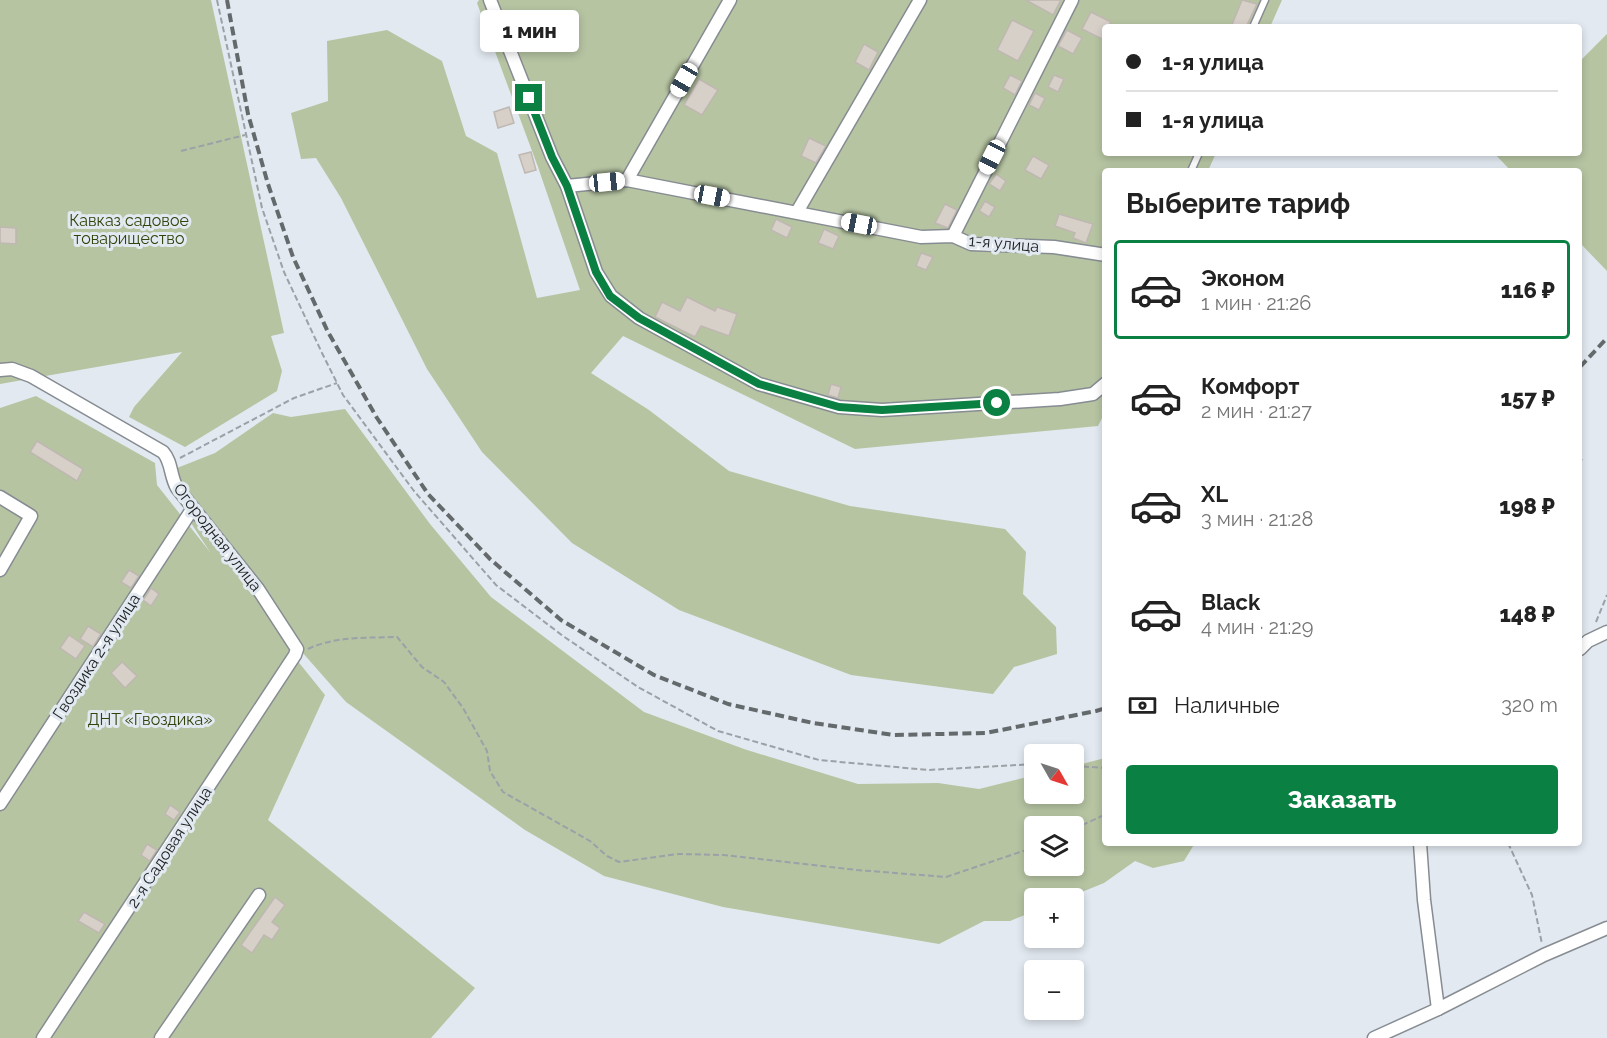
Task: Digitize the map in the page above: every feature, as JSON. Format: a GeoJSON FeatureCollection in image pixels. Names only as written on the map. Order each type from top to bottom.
{"type":"FeatureCollection","features":[{"type":"Feature","properties":{"kind":"street"},"geometry":{"type":"LineString","coordinates":[[490,0],[552,157],[567,186],[596,272],[610,296],[639,318],[759,384],[839,407],[882,410],[1060,399],[1094,394],[1102,387]]}},
{"type":"Feature","properties":{"kind":"street"},"geometry":{"type":"LineString","coordinates":[[627,180],[730,0]]}},
{"type":"Feature","properties":{"kind":"street"},"geometry":{"type":"LineString","coordinates":[[797,212],[920,0]]}},
{"type":"Feature","properties":{"kind":"street"},"geometry":{"type":"LineString","coordinates":[[952,236],[1072,0]]}},
{"type":"Feature","properties":{"kind":"street","name":"1-я улица"},"geometry":{"type":"LineString","coordinates":[[567,186],[627,180],[921,237],[952,236],[971,243],[1054,247],[1102,254]]}},
{"type":"Feature","properties":{"kind":"street","name":"Огородная улица"},"geometry":{"type":"LineString","coordinates":[[0,370],[12,369],[55,388],[164,452],[169,458],[173,482],[258,589],[294,641],[297,649],[296,655]]}},
{"type":"Feature","properties":{"kind":"street"},"geometry":{"type":"LineString","coordinates":[[0,497],[31,516],[0,570]]}},
{"type":"Feature","properties":{"kind":"street","name":"Гвоздика 2-я улица"},"geometry":{"type":"LineString","coordinates":[[0,804],[193,508]]}},
{"type":"Feature","properties":{"kind":"street"},"geometry":{"type":"LineString","coordinates":[[1584,645],[1607,632]]}},
{"type":"Feature","properties":{"kind":"street","name":"2-я Садовая улица"},"geometry":{"type":"LineString","coordinates":[[43,1038],[296,655]]}},
{"type":"Feature","properties":{"kind":"street"},"geometry":{"type":"LineString","coordinates":[[1420,846],[1424,900],[1438,1009]]}},
{"type":"Feature","properties":{"kind":"street"},"geometry":{"type":"LineString","coordinates":[[160,1038],[259,895]]}},
{"type":"Feature","properties":{"kind":"street"},"geometry":{"type":"LineString","coordinates":[[1374,1038],[1438,1009],[1544,955],[1607,928]]}},
{"type":"Feature","properties":{"kind":"lane"},"geometry":{"type":"LineString","coordinates":[[1254,24],[1265,0]]}},
{"type":"Feature","properties":{"kind":"path"},"geometry":{"type":"LineString","coordinates":[[217,0],[262,208],[284,272],[336,383],[414,491],[496,585],[563,636],[638,687],[718,732],[819,760],[928,770],[1024,765]]}},
{"type":"Feature","properties":{"kind":"path"},"geometry":{"type":"LineString","coordinates":[[182,152],[245,135]]}},
{"type":"Feature","properties":{"kind":"path"},"geometry":{"type":"LineString","coordinates":[[170,464],[294,398],[336,383]]}},
{"type":"Feature","properties":{"kind":"path"},"geometry":{"type":"LineString","coordinates":[[1584,645],[1607,595]]}},
{"type":"Feature","properties":{"kind":"path"},"geometry":{"type":"LineString","coordinates":[[296,655],[316,645],[351,639],[397,637],[422,667],[444,682],[463,708],[487,751],[490,771],[503,792],[590,841],[619,862],[678,854],[724,855],[857,870],[946,877],[1024,851]]}},
{"type":"Feature","properties":{"kind":"path"},"geometry":{"type":"LineString","coordinates":[[1084,767],[1102,768]]}},
{"type":"Feature","properties":{"kind":"path"},"geometry":{"type":"LineString","coordinates":[[1084,824],[1102,816]]}},
{"type":"Feature","properties":{"kind":"path"},"geometry":{"type":"LineString","coordinates":[[1509,846],[1532,895],[1544,955]]}},
{"type":"Feature","properties":{"kind":"green space","name":"Кавказ садовое товарищество"},"geometry":{"type":"Polygon","coordinates":[[[0,0],[211,0],[284,333],[271,336],[282,371],[277,391],[185,447],[129,417],[134,407],[182,352],[0,384],[0,0]]]}},
{"type":"Feature","properties":{"kind":"green space"},"geometry":{"type":"Polygon","coordinates":[[[479,0],[1282,0],[1271,24],[1102,24],[1102,156],[1215,156],[1209,168],[1102,168],[1102,418],[1098,426],[855,449],[623,336],[591,373],[649,410],[729,471],[850,506],[1005,529],[1026,552],[1023,594],[1056,627],[1057,654],[1014,667],[993,694],[851,675],[679,610],[572,543],[482,452],[427,369],[341,198],[316,158],[301,159],[291,113],[328,101],[327,41],[387,30],[442,61],[466,136],[497,153],[537,298],[580,290],[538,167],[477,3],[479,0]]]}},
{"type":"Feature","properties":{"kind":"green space"},"geometry":{"type":"Polygon","coordinates":[[[1607,34],[1607,271],[1582,245],[1582,168],[1508,168],[1497,156],[1582,156],[1582,59],[1607,34]]]}},
{"type":"Feature","properties":{"kind":"green space","name":"ДНТ «Гвоздика»"},"geometry":{"type":"Polygon","coordinates":[[[36,396],[155,463],[157,485],[210,552],[189,520],[177,468],[215,453],[273,413],[291,417],[345,409],[430,524],[491,597],[644,712],[744,749],[858,784],[938,783],[979,789],[1024,778],[1024,804],[1084,804],[1084,763],[1102,759],[1102,846],[1193,846],[1184,861],[1153,868],[1135,861],[1104,883],[1084,891],[1084,888],[1024,888],[1024,915],[1010,921],[984,921],[939,944],[723,907],[604,876],[525,830],[346,702],[302,652],[292,654],[325,695],[268,820],[475,988],[431,1038],[0,1038],[0,408],[36,396]]]}},
{"type":"Feature","properties":{"kind":"building"},"geometry":{"type":"Polygon","coordinates":[[[1026,0],[1061,0],[1053,15],[1026,0]]]}},
{"type":"Feature","properties":{"kind":"building"},"geometry":{"type":"Polygon","coordinates":[[[1242,0],[1257,4],[1247,24],[1232,24],[1242,0]]]}},
{"type":"Feature","properties":{"kind":"building"},"geometry":{"type":"Polygon","coordinates":[[[1091,12],[1111,22],[1102,24],[1102,39],[1082,29],[1091,12]]]}},
{"type":"Feature","properties":{"kind":"building"},"geometry":{"type":"Polygon","coordinates":[[[1012,20],[1034,31],[1018,61],[997,50],[1012,20]]]}},
{"type":"Feature","properties":{"kind":"building"},"geometry":{"type":"Polygon","coordinates":[[[1067,30],[1082,38],[1073,54],[1058,46],[1067,30]]]}},
{"type":"Feature","properties":{"kind":"building"},"geometry":{"type":"Polygon","coordinates":[[[864,44],[878,52],[869,70],[855,62],[864,44]]]}},
{"type":"Feature","properties":{"kind":"building"},"geometry":{"type":"Polygon","coordinates":[[[1010,75],[1022,81],[1015,95],[1003,88],[1010,75]]]}},
{"type":"Feature","properties":{"kind":"building"},"geometry":{"type":"Polygon","coordinates":[[[1054,75],[1064,79],[1058,92],[1048,87],[1054,75]]]}},
{"type":"Feature","properties":{"kind":"building"},"geometry":{"type":"Polygon","coordinates":[[[699,79],[718,90],[702,115],[684,105],[699,79]]]}},
{"type":"Feature","properties":{"kind":"building"},"geometry":{"type":"Polygon","coordinates":[[[1035,93],[1045,98],[1039,110],[1029,105],[1035,93]]]}},
{"type":"Feature","properties":{"kind":"building"},"geometry":{"type":"Polygon","coordinates":[[[509,107],[514,123],[498,128],[494,112],[509,107]]]}},
{"type":"Feature","properties":{"kind":"building"},"geometry":{"type":"Polygon","coordinates":[[[809,138],[826,146],[816,163],[801,156],[809,138]]]}},
{"type":"Feature","properties":{"kind":"building"},"geometry":{"type":"Polygon","coordinates":[[[531,152],[536,170],[525,173],[519,155],[531,152]]]}},
{"type":"Feature","properties":{"kind":"building"},"geometry":{"type":"Polygon","coordinates":[[[1033,156],[1049,165],[1041,179],[1025,170],[1033,156]]]}},
{"type":"Feature","properties":{"kind":"building"},"geometry":{"type":"Polygon","coordinates":[[[996,174],[1006,181],[1000,191],[989,184],[996,174]]]}},
{"type":"Feature","properties":{"kind":"building"},"geometry":{"type":"Polygon","coordinates":[[[985,201],[995,207],[989,217],[979,211],[985,201]]]}},
{"type":"Feature","properties":{"kind":"building"},"geometry":{"type":"Polygon","coordinates":[[[945,204],[957,210],[948,228],[935,223],[945,204]]]}},
{"type":"Feature","properties":{"kind":"building"},"geometry":{"type":"Polygon","coordinates":[[[1059,214],[1093,224],[1086,243],[1073,238],[1075,233],[1055,226],[1059,214]]]}},
{"type":"Feature","properties":{"kind":"building"},"geometry":{"type":"Polygon","coordinates":[[[776,219],[792,227],[787,238],[771,230],[776,219]]]}},
{"type":"Feature","properties":{"kind":"building"},"geometry":{"type":"Polygon","coordinates":[[[0,227],[16,228],[16,244],[0,243],[0,227]]]}},
{"type":"Feature","properties":{"kind":"building"},"geometry":{"type":"Polygon","coordinates":[[[824,229],[839,236],[833,249],[818,243],[824,229]]]}},
{"type":"Feature","properties":{"kind":"building"},"geometry":{"type":"Polygon","coordinates":[[[921,253],[933,257],[926,270],[916,266],[921,253]]]}},
{"type":"Feature","properties":{"kind":"building"},"geometry":{"type":"Polygon","coordinates":[[[687,297],[715,311],[717,307],[737,314],[729,336],[701,326],[695,337],[655,317],[662,302],[680,311],[687,297]]]}},
{"type":"Feature","properties":{"kind":"building"},"geometry":{"type":"Polygon","coordinates":[[[831,384],[841,387],[838,398],[828,395],[831,384]]]}},
{"type":"Feature","properties":{"kind":"building"},"geometry":{"type":"Polygon","coordinates":[[[37,441],[83,469],[77,481],[30,452],[37,441]]]}},
{"type":"Feature","properties":{"kind":"building"},"geometry":{"type":"Polygon","coordinates":[[[129,570],[139,576],[131,588],[121,582],[129,570]]]}},
{"type":"Feature","properties":{"kind":"building"},"geometry":{"type":"Polygon","coordinates":[[[151,588],[159,594],[151,606],[143,600],[151,588]]]}},
{"type":"Feature","properties":{"kind":"building"},"geometry":{"type":"Polygon","coordinates":[[[88,626],[101,634],[93,647],[80,639],[88,626]]]}},
{"type":"Feature","properties":{"kind":"building"},"geometry":{"type":"Polygon","coordinates":[[[69,635],[85,646],[76,659],[60,648],[69,635]]]}},
{"type":"Feature","properties":{"kind":"building"},"geometry":{"type":"Polygon","coordinates":[[[122,662],[137,676],[125,688],[111,673],[122,662]]]}},
{"type":"Feature","properties":{"kind":"building"},"geometry":{"type":"Polygon","coordinates":[[[170,805],[180,812],[174,820],[165,814],[170,805]]]}},
{"type":"Feature","properties":{"kind":"building"},"geometry":{"type":"Polygon","coordinates":[[[147,844],[157,850],[150,861],[141,855],[147,844]]]}},
{"type":"Feature","properties":{"kind":"building"},"geometry":{"type":"Polygon","coordinates":[[[275,897],[285,905],[272,922],[280,928],[272,940],[264,935],[252,953],[241,945],[275,897]]]}},
{"type":"Feature","properties":{"kind":"building"},"geometry":{"type":"Polygon","coordinates":[[[84,912],[105,924],[99,933],[78,921],[84,912]]]}},
{"type":"Feature","properties":{"kind":"railway"},"geometry":{"type":"LineString","coordinates":[[227,0],[248,114],[268,184],[293,257],[328,332],[377,418],[428,494],[490,559],[561,620],[654,675],[728,704],[813,723],[894,735],[986,733],[1102,709]]}},
{"type":"Feature","properties":{"kind":"railway"},"geometry":{"type":"LineString","coordinates":[[1582,365],[1607,338]]}},
{"type":"Feature","properties":{"kind":"route"},"geometry":{"type":"LineString","coordinates":[[529,98],[552,157],[567,186],[596,272],[610,296],[639,318],[759,384],[839,407],[882,410],[997,403]]}}]}
